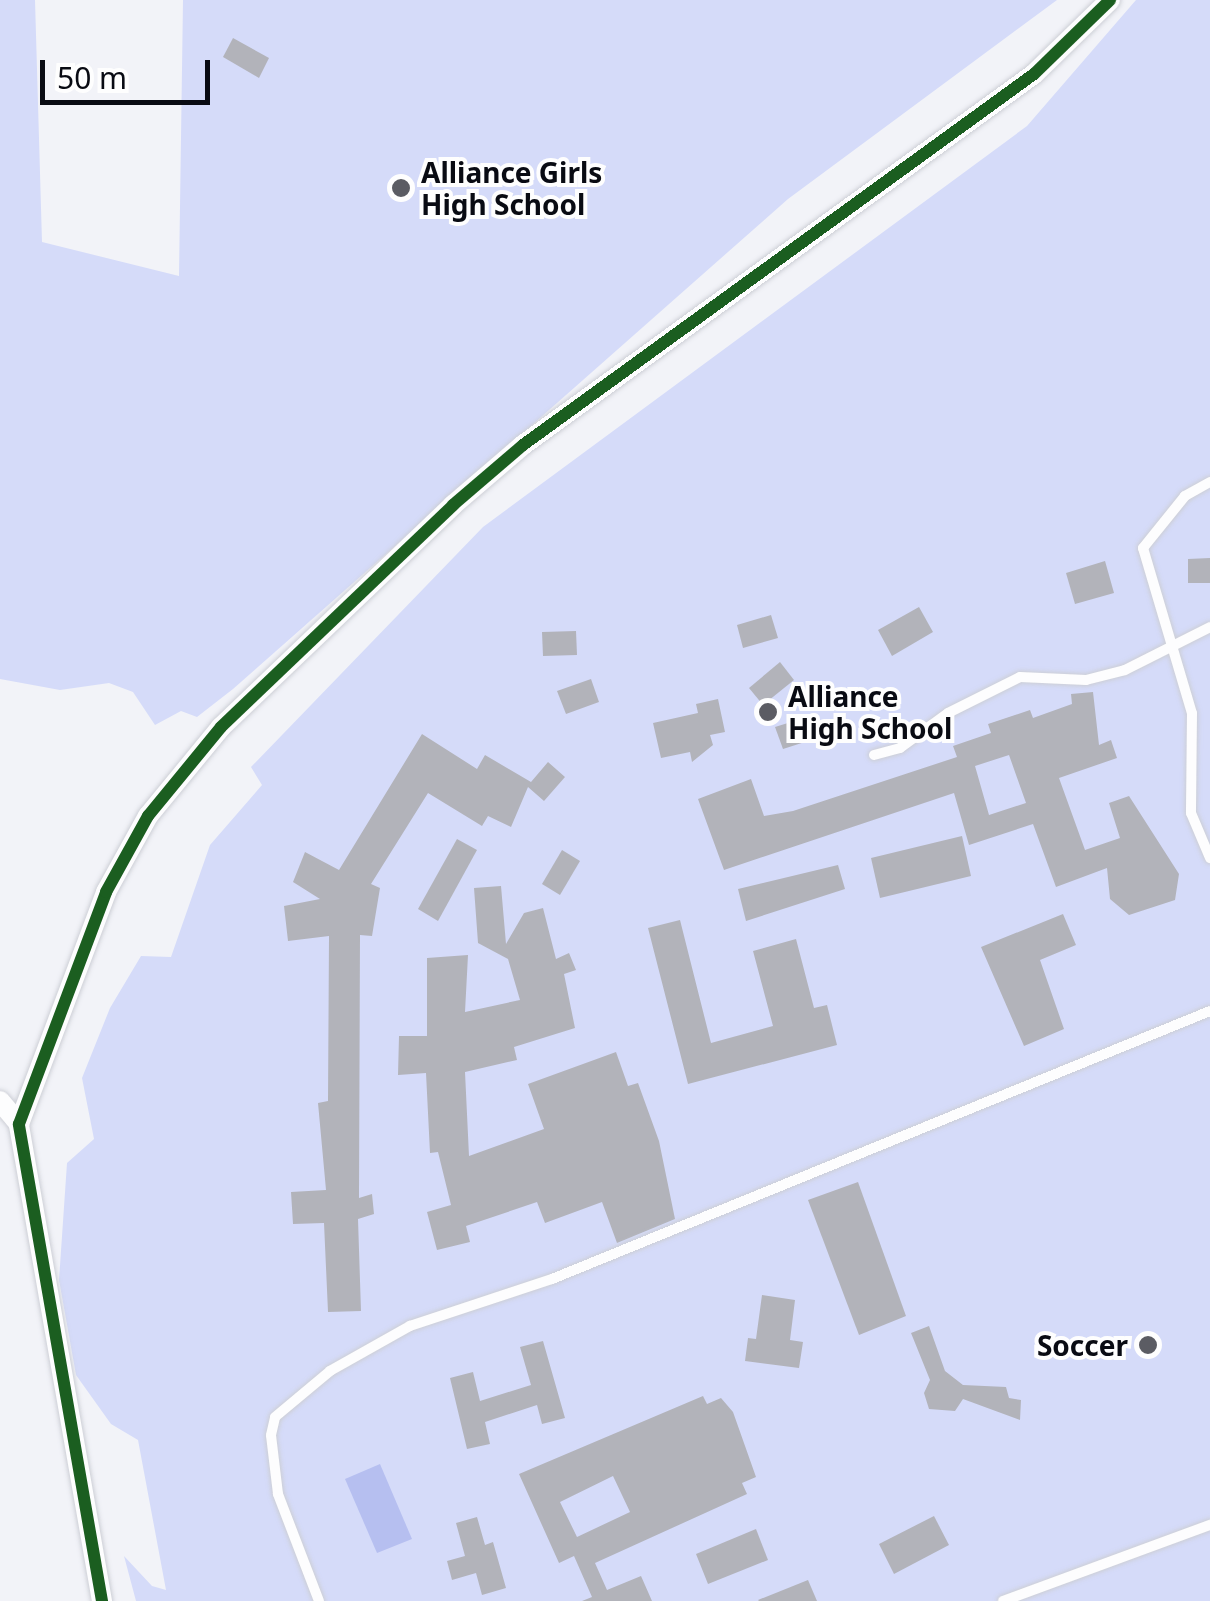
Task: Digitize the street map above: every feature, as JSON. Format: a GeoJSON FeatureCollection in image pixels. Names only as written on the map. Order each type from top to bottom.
{"type":"FeatureCollection","features":[{"type":"Feature","properties":{"kind":"street"},"geometry":{"type":"LineString","coordinates":[[19,1124],[106,892],[148,816],[221,727],[523,445],[1034,74],[1110,0]]}},
{"type":"Feature","properties":{"kind":"street"},"geometry":{"type":"LineString","coordinates":[[0,1100],[19,1124],[102,1601]]}},
{"type":"Feature","properties":{"kind":"lane"},"geometry":{"type":"LineString","coordinates":[[1210,482],[1186,496],[1143,548],[1194,730],[1191,813],[1210,858]]}},
{"type":"Feature","properties":{"kind":"lane"},"geometry":{"type":"LineString","coordinates":[[874,755],[900,748],[948,713],[1020,677],[1086,680],[1170,650],[1210,628]]}},
{"type":"Feature","properties":{"kind":"lane"},"geometry":{"type":"LineString","coordinates":[[319,1601],[278,1494],[271,1435],[276,1416],[330,1372],[410,1326],[552,1279],[1210,1011]]}},
{"type":"Feature","properties":{"kind":"lane"},"geometry":{"type":"LineString","coordinates":[[1003,1601],[1210,1524]]}},
{"type":"Feature","properties":{"kind":"shaded area","name":"Alliance Girls High School"},"geometry":{"type":"Polygon","coordinates":[[[0,0],[35,0],[42,242],[179,276],[183,0],[1057,0],[788,199],[233,689],[197,717],[181,711],[155,725],[133,692],[109,683],[60,690],[0,679],[0,0]]]}},
{"type":"Feature","properties":{"kind":"shaded area","name":"Alliance High School"},"geometry":{"type":"Polygon","coordinates":[[[1136,0],[1210,0],[1210,1601],[136,1601],[124,1556],[152,1586],[166,1590],[138,1440],[111,1424],[76,1375],[59,1280],[67,1163],[94,1139],[82,1078],[110,1008],[141,956],[171,957],[210,845],[262,785],[251,767],[483,527],[1027,126],[1136,0]]]}},
{"type":"Feature","properties":{"kind":"water"},"geometry":{"type":"Polygon","coordinates":[[[380,1464],[412,1539],[377,1553],[345,1479],[380,1464]]]}},
{"type":"Feature","properties":{"kind":"building"},"geometry":{"type":"Polygon","coordinates":[[[233,38],[269,58],[259,78],[223,57],[233,38]]]}},
{"type":"Feature","properties":{"kind":"building"},"geometry":{"type":"Polygon","coordinates":[[[1210,558],[1210,583],[1188,583],[1188,559],[1210,558]]]}},
{"type":"Feature","properties":{"kind":"building"},"geometry":{"type":"Polygon","coordinates":[[[1105,561],[1114,593],[1075,604],[1066,573],[1105,561]]]}},
{"type":"Feature","properties":{"kind":"building"},"geometry":{"type":"Polygon","coordinates":[[[919,607],[933,632],[892,656],[878,630],[919,607]]]}},
{"type":"Feature","properties":{"kind":"building"},"geometry":{"type":"Polygon","coordinates":[[[771,615],[778,638],[743,648],[737,625],[771,615]]]}},
{"type":"Feature","properties":{"kind":"building"},"geometry":{"type":"Polygon","coordinates":[[[576,631],[577,655],[543,656],[542,632],[576,631]]]}},
{"type":"Feature","properties":{"kind":"building"},"geometry":{"type":"Polygon","coordinates":[[[780,662],[794,680],[763,705],[749,688],[780,662]]]}},
{"type":"Feature","properties":{"kind":"building"},"geometry":{"type":"Polygon","coordinates":[[[591,679],[599,702],[566,714],[557,691],[591,679]]]}},
{"type":"Feature","properties":{"kind":"building"},"geometry":{"type":"Polygon","coordinates":[[[1093,692],[1099,745],[1111,740],[1117,758],[1059,778],[1085,850],[1120,838],[1109,803],[1129,796],[1179,874],[1175,900],[1129,915],[1110,899],[1107,868],[1056,887],[1033,824],[969,845],[954,793],[724,870],[698,799],[751,779],[764,816],[793,811],[957,757],[953,746],[991,733],[988,724],[1030,710],[1033,718],[1072,704],[1071,694],[1093,692]],[[1009,755],[975,766],[989,815],[1026,803],[1009,755]]]}},
{"type":"Feature","properties":{"kind":"building"},"geometry":{"type":"Polygon","coordinates":[[[718,699],[725,732],[710,735],[713,745],[692,762],[690,752],[661,758],[653,723],[698,713],[696,704],[718,699]]]}},
{"type":"Feature","properties":{"kind":"building"},"geometry":{"type":"Polygon","coordinates":[[[804,718],[811,740],[783,749],[775,727],[804,718]]]}},
{"type":"Feature","properties":{"kind":"building"},"geometry":{"type":"Polygon","coordinates":[[[422,734],[477,769],[485,755],[531,782],[548,762],[565,777],[544,801],[528,787],[511,827],[488,816],[482,826],[428,793],[371,884],[380,888],[372,936],[360,935],[359,1198],[372,1194],[374,1214],[358,1219],[361,1311],[328,1312],[324,1223],[293,1224],[291,1192],[326,1190],[318,1103],[328,1101],[329,936],[288,941],[284,906],[320,899],[293,882],[305,852],[339,870],[422,734]]]}},
{"type":"Feature","properties":{"kind":"building"},"geometry":{"type":"Polygon","coordinates":[[[962,836],[971,876],[880,898],[871,858],[962,836]]]}},
{"type":"Feature","properties":{"kind":"building"},"geometry":{"type":"Polygon","coordinates":[[[457,839],[477,850],[438,921],[418,909],[457,839]]]}},
{"type":"Feature","properties":{"kind":"building"},"geometry":{"type":"Polygon","coordinates":[[[562,850],[580,861],[560,895],[542,884],[562,850]]]}},
{"type":"Feature","properties":{"kind":"building"},"geometry":{"type":"Polygon","coordinates":[[[838,865],[845,889],[746,921],[738,889],[838,865]]]}},
{"type":"Feature","properties":{"kind":"building"},"geometry":{"type":"Polygon","coordinates":[[[501,886],[506,944],[524,913],[543,908],[556,959],[569,953],[576,970],[564,974],[575,1028],[514,1047],[517,1060],[465,1072],[469,1156],[544,1129],[528,1084],[616,1052],[628,1086],[638,1083],[659,1141],[675,1219],[617,1243],[602,1202],[545,1223],[537,1202],[466,1226],[470,1242],[437,1250],[427,1212],[451,1205],[438,1152],[430,1153],[426,1073],[398,1075],[399,1036],[427,1036],[427,958],[468,955],[465,1012],[520,1000],[508,959],[478,943],[474,888],[501,886]]]}},
{"type":"Feature","properties":{"kind":"building"},"geometry":{"type":"Polygon","coordinates":[[[1063,914],[1076,945],[1040,960],[1064,1029],[1024,1046],[981,947],[1063,914]]]}},
{"type":"Feature","properties":{"kind":"building"},"geometry":{"type":"Polygon","coordinates":[[[680,920],[711,1043],[773,1026],[753,951],[796,939],[814,1008],[827,1005],[837,1045],[688,1084],[648,928],[680,920]]]}},
{"type":"Feature","properties":{"kind":"building"},"geometry":{"type":"Polygon","coordinates":[[[858,1182],[906,1316],[859,1335],[808,1200],[858,1182]]]}},
{"type":"Feature","properties":{"kind":"building"},"geometry":{"type":"Polygon","coordinates":[[[762,1295],[795,1300],[790,1340],[803,1342],[799,1368],[745,1361],[748,1338],[756,1339],[762,1295]]]}},
{"type":"Feature","properties":{"kind":"building"},"geometry":{"type":"Polygon","coordinates":[[[929,1326],[945,1371],[963,1385],[1006,1387],[1009,1398],[1021,1400],[1020,1420],[963,1399],[955,1411],[929,1409],[924,1393],[930,1380],[911,1333],[929,1326]]]}},
{"type":"Feature","properties":{"kind":"building"},"geometry":{"type":"Polygon","coordinates":[[[543,1341],[565,1418],[542,1424],[537,1405],[485,1422],[490,1444],[467,1449],[450,1378],[473,1372],[480,1401],[531,1385],[520,1347],[543,1341]]]}},
{"type":"Feature","properties":{"kind":"building"},"geometry":{"type":"Polygon","coordinates":[[[703,1396],[707,1404],[721,1398],[733,1412],[756,1477],[742,1483],[747,1494],[595,1563],[607,1590],[641,1576],[652,1601],[582,1601],[592,1597],[574,1556],[559,1563],[519,1474],[703,1396]],[[613,1476],[560,1502],[577,1537],[630,1512],[613,1476]]]}},
{"type":"Feature","properties":{"kind":"building"},"geometry":{"type":"Polygon","coordinates":[[[934,1516],[949,1545],[894,1574],[879,1544],[934,1516]]]}},
{"type":"Feature","properties":{"kind":"building"},"geometry":{"type":"Polygon","coordinates":[[[477,1517],[485,1545],[493,1542],[506,1588],[482,1595],[476,1573],[452,1580],[447,1561],[465,1556],[456,1523],[477,1517]]]}},
{"type":"Feature","properties":{"kind":"building"},"geometry":{"type":"Polygon","coordinates":[[[756,1529],[768,1560],[708,1584],[696,1554],[756,1529]]]}},
{"type":"Feature","properties":{"kind":"building"},"geometry":{"type":"Polygon","coordinates":[[[808,1580],[817,1601],[758,1600],[808,1580]]]}},
{"type":"Feature","properties":{"kind":"cycle path"},"geometry":{"type":"LineString","coordinates":[[102,1601],[19,1124],[106,892],[148,816],[221,727],[453,505],[523,445],[1034,74],[1110,0]]}},
{"type":"Feature","properties":{"kind":"place","name":"Alliance Girls High School"},"geometry":{"type":"Point","coordinates":[401,188]}},
{"type":"Feature","properties":{"kind":"place","name":"Alliance High School"},"geometry":{"type":"Point","coordinates":[768,712]}},
{"type":"Feature","properties":{"kind":"place","name":"Soccer"},"geometry":{"type":"Point","coordinates":[1148,1345]}}]}
